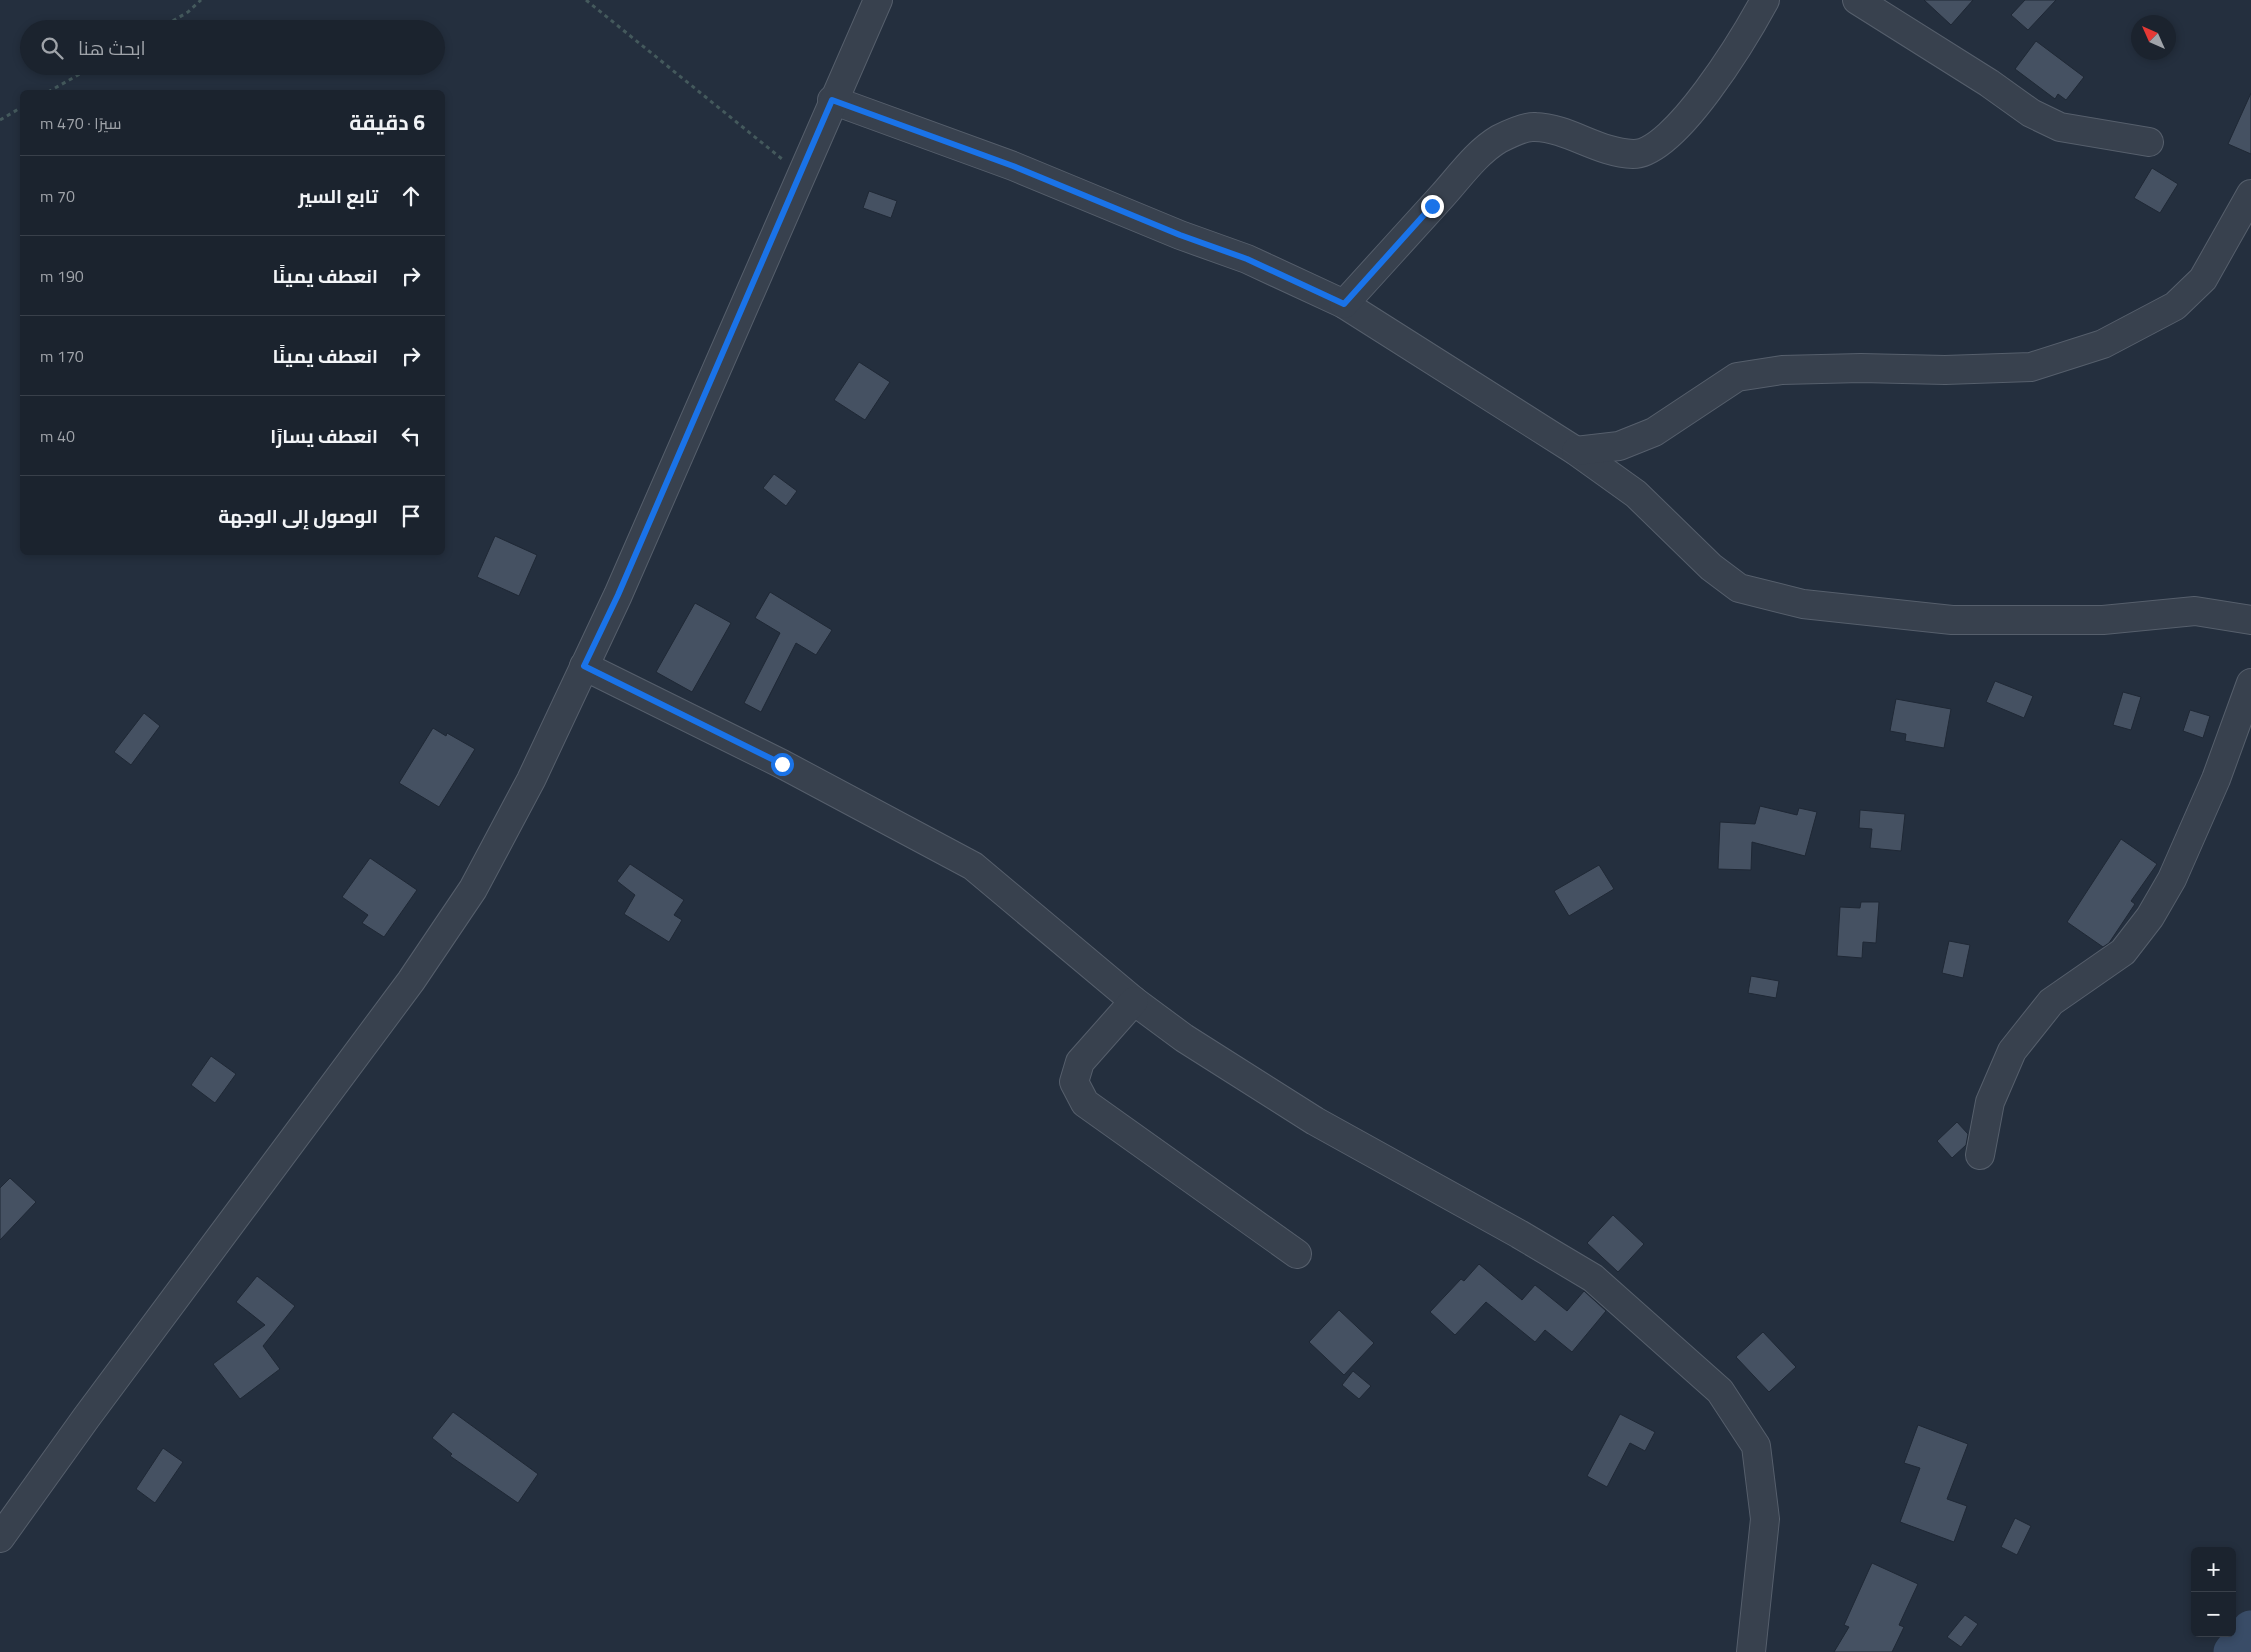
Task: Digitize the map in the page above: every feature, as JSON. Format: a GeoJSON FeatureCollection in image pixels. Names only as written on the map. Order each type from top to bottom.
{"type":"FeatureCollection","features":[{"type":"Feature","properties":{"kind":"street"},"geometry":{"type":"LineString","coordinates":[[0,1538],[86,1418],[411,981],[473,889],[531,780],[618,595],[832,100],[878,0]]}},
{"type":"Feature","properties":{"kind":"street"},"geometry":{"type":"LineString","coordinates":[[1344,304],[1473,162],[1499,140],[1534,126],[1568,134],[1611,152],[1635,154],[1665,140],[1696,107],[1746,35],[1765,0]]}},
{"type":"Feature","properties":{"kind":"street"},"geometry":{"type":"LineString","coordinates":[[1857,0],[1989,83],[2031,113],[2060,127],[2149,142]]}},
{"type":"Feature","properties":{"kind":"street"},"geometry":{"type":"LineString","coordinates":[[832,100],[1013,166],[1180,235],[1247,259],[1344,304],[1576,451],[1636,494],[1711,568],[1739,588],[1794,602],[1952,620],[2103,620],[2195,611],[2251,620]]}},
{"type":"Feature","properties":{"kind":"street"},"geometry":{"type":"LineString","coordinates":[[1576,451],[1619,446],[1654,432],[1737,377],[1792,370],[1861,368],[1945,370],[2031,367],[2103,344],[2175,306],[2203,279],[2251,194]]}},
{"type":"Feature","properties":{"kind":"street"},"geometry":{"type":"LineString","coordinates":[[584,666],[782,764],[973,866],[1134,1001],[1184,1038],[1315,1121],[1519,1234],[1593,1278],[1720,1391],[1756,1446],[1765,1519],[1751,1652]]}},
{"type":"Feature","properties":{"kind":"street"},"geometry":{"type":"LineString","coordinates":[[1980,1155],[1990,1102],[2012,1051],[2051,1002],[2124,952],[2150,917],[2163,894],[2216,779],[2251,683]]}},
{"type":"Feature","properties":{"kind":"street"},"geometry":{"type":"LineString","coordinates":[[1134,1001],[1080,1062],[1074,1082],[1086,1103],[1297,1254]]}},
{"type":"Feature","properties":{"kind":"path"},"geometry":{"type":"LineString","coordinates":[[174,20],[188,12],[201,0]]}},
{"type":"Feature","properties":{"kind":"path"},"geometry":{"type":"LineString","coordinates":[[586,0],[800,174]]}},
{"type":"Feature","properties":{"kind":"path"},"geometry":{"type":"LineString","coordinates":[[52,90],[78,75]]}},
{"type":"Feature","properties":{"kind":"path"},"geometry":{"type":"LineString","coordinates":[[0,120],[20,108]]}},
{"type":"Feature","properties":{"kind":"building"},"geometry":{"type":"Polygon","coordinates":[[[1924,0],[1973,0],[1951,25],[1924,0]]]}},
{"type":"Feature","properties":{"kind":"building"},"geometry":{"type":"Polygon","coordinates":[[[2025,0],[2056,0],[2028,30],[2011,15],[2025,0]]]}},
{"type":"Feature","properties":{"kind":"building"},"geometry":{"type":"Polygon","coordinates":[[[2036,41],[2084,77],[2066,100],[2058,94],[2055,99],[2015,69],[2036,41]]]}},
{"type":"Feature","properties":{"kind":"building"},"geometry":{"type":"Polygon","coordinates":[[[2251,93],[2251,154],[2228,144],[2251,93]]]}},
{"type":"Feature","properties":{"kind":"building"},"geometry":{"type":"Polygon","coordinates":[[[2152,168],[2178,184],[2160,213],[2134,198],[2152,168]]]}},
{"type":"Feature","properties":{"kind":"building"},"geometry":{"type":"Polygon","coordinates":[[[869,191],[897,201],[891,218],[863,208],[869,191]]]}},
{"type":"Feature","properties":{"kind":"building"},"geometry":{"type":"Polygon","coordinates":[[[859,362],[890,382],[865,420],[834,400],[859,362]]]}},
{"type":"Feature","properties":{"kind":"building"},"geometry":{"type":"Polygon","coordinates":[[[774,474],[797,491],[786,506],[763,488],[774,474]]]}},
{"type":"Feature","properties":{"kind":"building"},"geometry":{"type":"Polygon","coordinates":[[[495,536],[537,555],[519,596],[477,577],[495,536]]]}},
{"type":"Feature","properties":{"kind":"building"},"geometry":{"type":"Polygon","coordinates":[[[770,592],[832,630],[816,655],[796,643],[761,712],[744,703],[780,633],[755,618],[770,592]]]}},
{"type":"Feature","properties":{"kind":"building"},"geometry":{"type":"Polygon","coordinates":[[[695,603],[731,623],[692,692],[656,672],[695,603]]]}},
{"type":"Feature","properties":{"kind":"building"},"geometry":{"type":"Polygon","coordinates":[[[1995,681],[2033,696],[2024,718],[1986,702],[1995,681]]]}},
{"type":"Feature","properties":{"kind":"building"},"geometry":{"type":"Polygon","coordinates":[[[2123,692],[2141,697],[2131,730],[2113,725],[2123,692]]]}},
{"type":"Feature","properties":{"kind":"building"},"geometry":{"type":"Polygon","coordinates":[[[1896,699],[1951,709],[1944,748],[1905,741],[1906,734],[1890,731],[1896,699]]]}},
{"type":"Feature","properties":{"kind":"building"},"geometry":{"type":"Polygon","coordinates":[[[2190,710],[2210,716],[2203,738],[2183,731],[2190,710]]]}},
{"type":"Feature","properties":{"kind":"building"},"geometry":{"type":"Polygon","coordinates":[[[144,713],[160,726],[131,765],[114,752],[144,713]]]}},
{"type":"Feature","properties":{"kind":"building"},"geometry":{"type":"Polygon","coordinates":[[[433,728],[446,736],[447,733],[475,749],[439,807],[399,783],[433,728]]]}},
{"type":"Feature","properties":{"kind":"building"},"geometry":{"type":"Polygon","coordinates":[[[1760,806],[1797,815],[1799,808],[1817,812],[1805,856],[1752,842],[1751,870],[1718,869],[1720,822],[1755,824],[1760,806]]]}},
{"type":"Feature","properties":{"kind":"building"},"geometry":{"type":"Polygon","coordinates":[[[1860,810],[1905,814],[1901,851],[1870,848],[1872,829],[1859,828],[1860,810]]]}},
{"type":"Feature","properties":{"kind":"building"},"geometry":{"type":"Polygon","coordinates":[[[2121,839],[2157,864],[2131,901],[2135,904],[2109,943],[2103,947],[2067,922],[2121,839]]]}},
{"type":"Feature","properties":{"kind":"building"},"geometry":{"type":"Polygon","coordinates":[[[370,858],[417,890],[384,937],[362,923],[368,915],[342,897],[370,858]]]}},
{"type":"Feature","properties":{"kind":"building"},"geometry":{"type":"Polygon","coordinates":[[[630,864],[684,900],[674,915],[682,920],[669,942],[624,914],[635,895],[617,881],[630,864]]]}},
{"type":"Feature","properties":{"kind":"building"},"geometry":{"type":"Polygon","coordinates":[[[1599,865],[1614,889],[1569,916],[1554,891],[1599,865]]]}},
{"type":"Feature","properties":{"kind":"building"},"geometry":{"type":"Polygon","coordinates":[[[1861,902],[1879,902],[1876,943],[1863,942],[1862,958],[1837,956],[1840,907],[1860,908],[1861,902]]]}},
{"type":"Feature","properties":{"kind":"building"},"geometry":{"type":"Polygon","coordinates":[[[1949,941],[1970,945],[1963,978],[1942,973],[1949,941]]]}},
{"type":"Feature","properties":{"kind":"building"},"geometry":{"type":"Polygon","coordinates":[[[1751,976],[1779,981],[1776,998],[1748,993],[1751,976]]]}},
{"type":"Feature","properties":{"kind":"building"},"geometry":{"type":"Polygon","coordinates":[[[211,1056],[236,1074],[215,1103],[191,1085],[211,1056]]]}},
{"type":"Feature","properties":{"kind":"building"},"geometry":{"type":"Polygon","coordinates":[[[1957,1122],[1968,1134],[1966,1145],[1952,1158],[1937,1141],[1957,1122]]]}},
{"type":"Feature","properties":{"kind":"building"},"geometry":{"type":"Polygon","coordinates":[[[10,1178],[36,1202],[0,1240],[0,1188],[10,1178]]]}},
{"type":"Feature","properties":{"kind":"building"},"geometry":{"type":"Polygon","coordinates":[[[1613,1215],[1644,1244],[1618,1272],[1587,1243],[1613,1215]]]}},
{"type":"Feature","properties":{"kind":"building"},"geometry":{"type":"Polygon","coordinates":[[[1479,1264],[1522,1300],[1535,1285],[1567,1311],[1584,1291],[1606,1311],[1572,1352],[1545,1330],[1535,1342],[1486,1302],[1455,1335],[1430,1312],[1461,1279],[1464,1281],[1479,1264]]]}},
{"type":"Feature","properties":{"kind":"building"},"geometry":{"type":"Polygon","coordinates":[[[257,1276],[295,1306],[263,1346],[280,1369],[240,1399],[213,1364],[265,1325],[236,1302],[257,1276]]]}},
{"type":"Feature","properties":{"kind":"building"},"geometry":{"type":"Polygon","coordinates":[[[1339,1310],[1374,1343],[1344,1375],[1309,1342],[1339,1310]]]}},
{"type":"Feature","properties":{"kind":"building"},"geometry":{"type":"Polygon","coordinates":[[[1763,1332],[1796,1367],[1769,1392],[1736,1357],[1763,1332]]]}},
{"type":"Feature","properties":{"kind":"building"},"geometry":{"type":"Polygon","coordinates":[[[1353,1371],[1371,1386],[1359,1399],[1342,1385],[1353,1371]]]}},
{"type":"Feature","properties":{"kind":"building"},"geometry":{"type":"Polygon","coordinates":[[[453,1412],[538,1474],[518,1503],[450,1456],[452,1454],[432,1438],[453,1412]]]}},
{"type":"Feature","properties":{"kind":"building"},"geometry":{"type":"Polygon","coordinates":[[[1620,1414],[1655,1432],[1645,1451],[1630,1443],[1607,1487],[1587,1476],[1620,1414]]]}},
{"type":"Feature","properties":{"kind":"building"},"geometry":{"type":"Polygon","coordinates":[[[1918,1425],[1968,1444],[1947,1499],[1967,1506],[1954,1542],[1900,1522],[1920,1468],[1904,1463],[1918,1425]]]}},
{"type":"Feature","properties":{"kind":"building"},"geometry":{"type":"Polygon","coordinates":[[[163,1448],[183,1462],[155,1503],[136,1489],[163,1448]]]}},
{"type":"Feature","properties":{"kind":"building"},"geometry":{"type":"Polygon","coordinates":[[[2015,1518],[2031,1526],[2017,1555],[2001,1547],[2015,1518]]]}},
{"type":"Feature","properties":{"kind":"building"},"geometry":{"type":"Polygon","coordinates":[[[1872,1563],[1918,1584],[1899,1625],[1904,1627],[1892,1652],[1834,1652],[1849,1627],[1844,1625],[1872,1563]]]}},
{"type":"Feature","properties":{"kind":"building"},"geometry":{"type":"Polygon","coordinates":[[[1965,1615],[1978,1624],[1961,1647],[1947,1637],[1965,1615]]]}},
{"type":"Feature","properties":{"kind":"waterway"},"geometry":{"type":"LineString","coordinates":[[2233,1652],[2251,1630]]}},
{"type":"Feature","properties":{"kind":"route"},"geometry":{"type":"LineString","coordinates":[[782,764],[584,666],[618,595],[832,100],[1013,166],[1180,235],[1247,259],[1344,304],[1432,206]]}}]}
